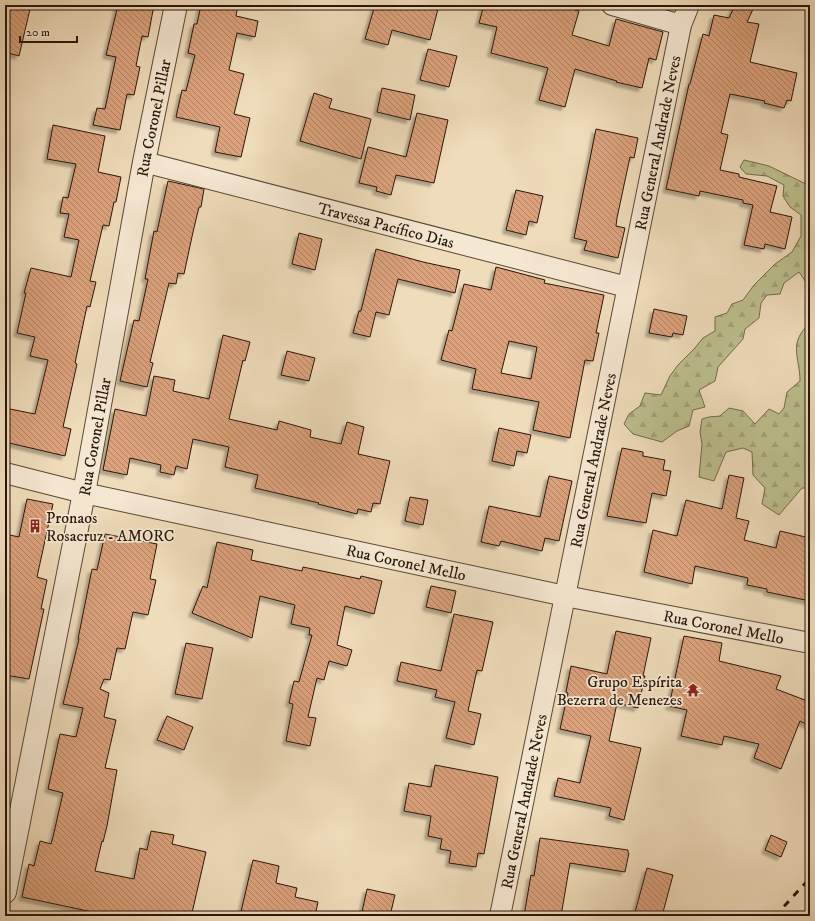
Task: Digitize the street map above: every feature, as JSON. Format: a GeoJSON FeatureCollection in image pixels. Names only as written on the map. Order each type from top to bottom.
{"type":"FeatureCollection","features":[{"type":"Feature","properties":{"kind":"street","name":"Rua Coronel Pillar"},"geometry":{"type":"LineString","coordinates":[[5,892],[84,493],[144,162],[176,5]]}},
{"type":"Feature","properties":{"kind":"street"},"geometry":{"type":"LineString","coordinates":[[612,5],[681,25]]}},
{"type":"Feature","properties":{"kind":"street","name":"Rua General Andrade Neves"},"geometry":{"type":"LineString","coordinates":[[500,916],[681,25],[689,5]]}},
{"type":"Feature","properties":{"kind":"street","name":"Travessa Pacífico Dias"},"geometry":{"type":"LineString","coordinates":[[144,162],[627,287]]}},
{"type":"Feature","properties":{"kind":"street","name":"Rua Coronel Mello"},"geometry":{"type":"LineString","coordinates":[[5,473],[84,493],[565,596],[810,642]]}},
{"type":"Feature","properties":{"kind":"green space"},"geometry":{"type":"Polygon","coordinates":[[[744,160],[769,166],[810,186],[810,288],[799,272],[784,283],[780,294],[767,295],[761,303],[759,318],[745,329],[743,339],[718,367],[715,381],[699,390],[705,407],[693,410],[689,426],[677,431],[662,442],[633,434],[624,424],[629,414],[640,406],[645,393],[661,395],[670,376],[678,365],[703,338],[715,331],[715,317],[727,313],[732,304],[743,300],[754,285],[775,264],[792,252],[801,236],[801,215],[790,207],[783,196],[784,185],[767,176],[746,174],[740,167],[744,160]]]}},
{"type":"Feature","properties":{"kind":"green space"},"geometry":{"type":"Polygon","coordinates":[[[806,327],[810,333],[810,488],[802,488],[779,515],[762,504],[765,488],[753,475],[752,452],[743,448],[726,452],[714,481],[699,477],[702,444],[700,432],[702,419],[720,416],[729,408],[743,411],[755,424],[769,409],[779,414],[784,408],[787,392],[800,381],[797,346],[798,340],[806,327]]]}},
{"type":"Feature","properties":{"kind":"building"},"geometry":{"type":"Polygon","coordinates":[[[5,5],[30,9],[19,56],[5,52],[5,5]]]}},
{"type":"Feature","properties":{"kind":"building"},"geometry":{"type":"Polygon","coordinates":[[[118,5],[154,5],[148,37],[142,36],[136,66],[140,67],[134,95],[127,94],[120,130],[93,125],[97,108],[105,109],[116,57],[106,55],[118,5]]]}},
{"type":"Feature","properties":{"kind":"building"},"geometry":{"type":"Polygon","coordinates":[[[201,5],[238,5],[236,16],[258,21],[255,37],[237,33],[229,70],[244,74],[234,114],[250,118],[241,157],[215,152],[220,127],[176,117],[182,90],[186,91],[195,55],[188,53],[194,24],[197,24],[201,5]]]}},
{"type":"Feature","properties":{"kind":"building"},"geometry":{"type":"Polygon","coordinates":[[[375,5],[439,5],[430,40],[392,30],[388,45],[365,39],[375,5]]]}},
{"type":"Feature","properties":{"kind":"building"},"geometry":{"type":"Polygon","coordinates":[[[484,5],[557,5],[579,11],[572,35],[609,46],[616,19],[663,32],[656,60],[649,58],[642,88],[616,82],[617,81],[575,69],[565,107],[539,100],[548,68],[491,53],[497,27],[479,23],[484,5]]]}},
{"type":"Feature","properties":{"kind":"building"},"geometry":{"type":"Polygon","coordinates":[[[735,5],[755,5],[747,22],[759,24],[750,62],[797,73],[791,101],[787,100],[784,108],[764,103],[765,101],[730,94],[721,133],[728,135],[720,170],[739,174],[739,177],[777,186],[770,212],[792,217],[785,249],[765,244],[764,249],[744,245],[753,205],[743,203],[743,200],[700,191],[699,196],[666,189],[689,84],[703,34],[709,36],[714,15],[729,18],[735,5]]]}},
{"type":"Feature","properties":{"kind":"building"},"geometry":{"type":"Polygon","coordinates":[[[428,49],[457,56],[449,87],[420,80],[428,49]]]}},
{"type":"Feature","properties":{"kind":"building"},"geometry":{"type":"Polygon","coordinates":[[[382,88],[415,95],[410,120],[377,112],[382,88]]]}},
{"type":"Feature","properties":{"kind":"building"},"geometry":{"type":"Polygon","coordinates":[[[314,93],[332,99],[329,108],[371,119],[361,159],[300,141],[314,93]]]}},
{"type":"Feature","properties":{"kind":"building"},"geometry":{"type":"Polygon","coordinates":[[[417,113],[448,120],[434,183],[396,175],[391,195],[376,191],[377,187],[359,183],[368,147],[406,157],[417,113]]]}},
{"type":"Feature","properties":{"kind":"building"},"geometry":{"type":"Polygon","coordinates":[[[53,125],[105,136],[98,172],[121,177],[109,226],[103,225],[90,281],[96,282],[90,307],[87,306],[75,363],[77,364],[63,427],[71,429],[65,456],[5,442],[5,408],[35,414],[48,360],[30,356],[35,337],[17,333],[26,293],[24,293],[31,268],[71,277],[79,240],[64,237],[69,214],[60,213],[63,197],[68,198],[76,164],[47,159],[53,125]]]}},
{"type":"Feature","properties":{"kind":"building"},"geometry":{"type":"Polygon","coordinates":[[[596,129],[638,138],[634,158],[630,157],[617,218],[616,226],[625,228],[618,258],[584,250],[587,241],[574,238],[596,129]]]}},
{"type":"Feature","properties":{"kind":"building"},"geometry":{"type":"Polygon","coordinates":[[[168,181],[204,189],[201,207],[199,207],[184,274],[178,273],[176,284],[169,283],[150,362],[153,363],[147,387],[120,381],[134,320],[139,321],[148,279],[145,279],[154,231],[157,232],[168,181]]]}},
{"type":"Feature","properties":{"kind":"building"},"geometry":{"type":"Polygon","coordinates":[[[516,190],[543,196],[537,223],[529,221],[526,235],[506,230],[516,190]]]}},
{"type":"Feature","properties":{"kind":"building"},"geometry":{"type":"Polygon","coordinates":[[[299,233],[322,239],[315,270],[292,264],[299,233]]]}},
{"type":"Feature","properties":{"kind":"building"},"geometry":{"type":"Polygon","coordinates":[[[376,249],[423,262],[460,270],[455,293],[398,279],[389,315],[376,312],[370,337],[353,333],[359,311],[361,311],[376,249]]]}},
{"type":"Feature","properties":{"kind":"building"},"geometry":{"type":"Polygon","coordinates":[[[496,267],[545,280],[544,283],[604,295],[596,333],[599,333],[593,361],[585,360],[570,438],[533,430],[539,402],[472,389],[476,369],[441,360],[449,330],[452,331],[464,284],[491,290],[496,267]],[[509,341],[501,373],[531,379],[537,347],[509,341]]]}},
{"type":"Feature","properties":{"kind":"building"},"geometry":{"type":"Polygon","coordinates":[[[654,309],[687,316],[683,335],[673,333],[672,337],[649,333],[654,309]]]}},
{"type":"Feature","properties":{"kind":"building"},"geometry":{"type":"Polygon","coordinates":[[[223,335],[250,342],[245,361],[243,360],[229,419],[277,430],[279,421],[311,430],[310,437],[341,444],[347,422],[364,427],[358,454],[390,461],[380,504],[373,503],[371,512],[358,509],[357,514],[318,504],[319,503],[255,488],[258,475],[225,467],[229,447],[193,439],[187,469],[176,466],[174,475],[160,472],[161,465],[130,458],[127,475],[103,470],[115,409],[146,416],[154,376],[175,380],[173,391],[209,399],[223,335]]]}},
{"type":"Feature","properties":{"kind":"building"},"geometry":{"type":"Polygon","coordinates":[[[287,351],[315,358],[309,381],[281,375],[287,351]]]}},
{"type":"Feature","properties":{"kind":"building"},"geometry":{"type":"Polygon","coordinates":[[[499,428],[531,435],[527,453],[517,451],[514,466],[492,461],[499,428]]]}},
{"type":"Feature","properties":{"kind":"building"},"geometry":{"type":"Polygon","coordinates":[[[622,448],[643,452],[643,456],[665,460],[663,470],[671,471],[666,496],[652,493],[646,523],[607,516],[622,448]]]}},
{"type":"Feature","properties":{"kind":"building"},"geometry":{"type":"Polygon","coordinates":[[[729,475],[744,478],[736,518],[749,521],[744,540],[776,548],[780,531],[810,538],[810,601],[767,592],[767,589],[747,585],[748,578],[695,566],[692,584],[644,572],[653,530],[677,536],[686,500],[722,509],[729,475]]]}},
{"type":"Feature","properties":{"kind":"building"},"geometry":{"type":"Polygon","coordinates":[[[549,476],[572,481],[559,541],[545,538],[542,551],[501,541],[499,546],[481,542],[489,506],[540,517],[549,476]]]}},
{"type":"Feature","properties":{"kind":"building"},"geometry":{"type":"Polygon","coordinates":[[[410,497],[428,500],[423,525],[405,521],[410,497]]]}},
{"type":"Feature","properties":{"kind":"building"},"geometry":{"type":"Polygon","coordinates":[[[27,499],[53,504],[37,577],[47,580],[41,609],[44,609],[29,679],[5,675],[5,534],[19,537],[27,499]]]}},
{"type":"Feature","properties":{"kind":"building"},"geometry":{"type":"Polygon","coordinates":[[[105,534],[157,544],[150,579],[156,580],[148,615],[133,612],[125,649],[117,648],[110,680],[104,679],[100,689],[109,693],[104,717],[116,720],[105,768],[117,770],[107,826],[95,871],[134,879],[140,848],[147,850],[151,831],[174,835],[172,844],[206,852],[192,913],[185,911],[184,916],[111,916],[22,897],[29,864],[34,866],[40,841],[51,844],[53,837],[63,793],[48,789],[60,734],[76,737],[83,708],[63,704],[79,639],[92,569],[97,570],[105,534]]]}},
{"type":"Feature","properties":{"kind":"building"},"geometry":{"type":"Polygon","coordinates":[[[217,542],[253,550],[251,560],[302,571],[303,567],[360,579],[361,576],[382,581],[374,614],[345,606],[337,645],[352,650],[347,666],[329,661],[324,680],[317,678],[308,717],[316,718],[310,746],[286,741],[293,704],[289,703],[294,681],[299,682],[312,635],[309,635],[310,628],[291,624],[295,605],[260,596],[252,638],[192,613],[203,586],[207,588],[217,542]]]}},
{"type":"Feature","properties":{"kind":"building"},"geometry":{"type":"Polygon","coordinates":[[[431,586],[456,591],[451,613],[426,607],[431,586]]]}},
{"type":"Feature","properties":{"kind":"building"},"geometry":{"type":"Polygon","coordinates":[[[454,614],[493,622],[482,671],[477,670],[468,711],[481,714],[474,745],[446,738],[455,702],[435,697],[437,690],[397,681],[401,662],[441,671],[454,614]]]}},
{"type":"Feature","properties":{"kind":"building"},"geometry":{"type":"Polygon","coordinates":[[[616,631],[651,638],[638,708],[617,703],[609,741],[641,748],[624,820],[609,816],[611,808],[554,796],[558,778],[580,783],[591,736],[560,729],[568,693],[566,692],[571,666],[607,674],[616,631]]]}},
{"type":"Feature","properties":{"kind":"building"},"geometry":{"type":"Polygon","coordinates":[[[684,636],[722,643],[719,661],[781,676],[776,689],[810,702],[810,726],[800,721],[781,769],[754,758],[759,744],[724,736],[722,745],[681,736],[687,710],[669,706],[684,636]]]}},
{"type":"Feature","properties":{"kind":"building"},"geometry":{"type":"Polygon","coordinates":[[[186,643],[213,648],[202,699],[175,694],[186,643]]]}},
{"type":"Feature","properties":{"kind":"building"},"geometry":{"type":"Polygon","coordinates":[[[167,716],[193,727],[184,750],[157,740],[167,716]]]}},
{"type":"Feature","properties":{"kind":"building"},"geometry":{"type":"Polygon","coordinates":[[[435,765],[498,777],[484,854],[478,853],[476,867],[449,863],[451,851],[440,849],[442,839],[428,836],[431,816],[404,811],[409,783],[431,787],[435,765]]]}},
{"type":"Feature","properties":{"kind":"building"},"geometry":{"type":"Polygon","coordinates":[[[771,835],[787,842],[781,857],[765,850],[771,835]]]}},
{"type":"Feature","properties":{"kind":"building"},"geometry":{"type":"Polygon","coordinates":[[[540,838],[628,850],[629,853],[625,872],[570,863],[561,916],[524,916],[531,875],[534,876],[540,838]]]}},
{"type":"Feature","properties":{"kind":"building"},"geometry":{"type":"Polygon","coordinates":[[[253,860],[279,866],[276,883],[297,888],[295,897],[318,902],[315,916],[240,916],[253,860]]]}},
{"type":"Feature","properties":{"kind":"building"},"geometry":{"type":"Polygon","coordinates":[[[647,868],[673,875],[662,916],[634,916],[647,868]]]}},
{"type":"Feature","properties":{"kind":"building"},"geometry":{"type":"Polygon","coordinates":[[[367,889],[395,895],[390,916],[381,916],[362,912],[367,889]]]}},
{"type":"Feature","properties":{"kind":"railway"},"geometry":{"type":"LineString","coordinates":[[774,916],[810,878]]}},
{"type":"Feature","properties":{"kind":"place","name":"Pronaos Rosacruz - AMORC"},"geometry":{"type":"Point","coordinates":[35,526]}},
{"type":"Feature","properties":{"kind":"place","name":"Grupo Espírita Bezerra de Menezes"},"geometry":{"type":"Point","coordinates":[693,690]}}]}
